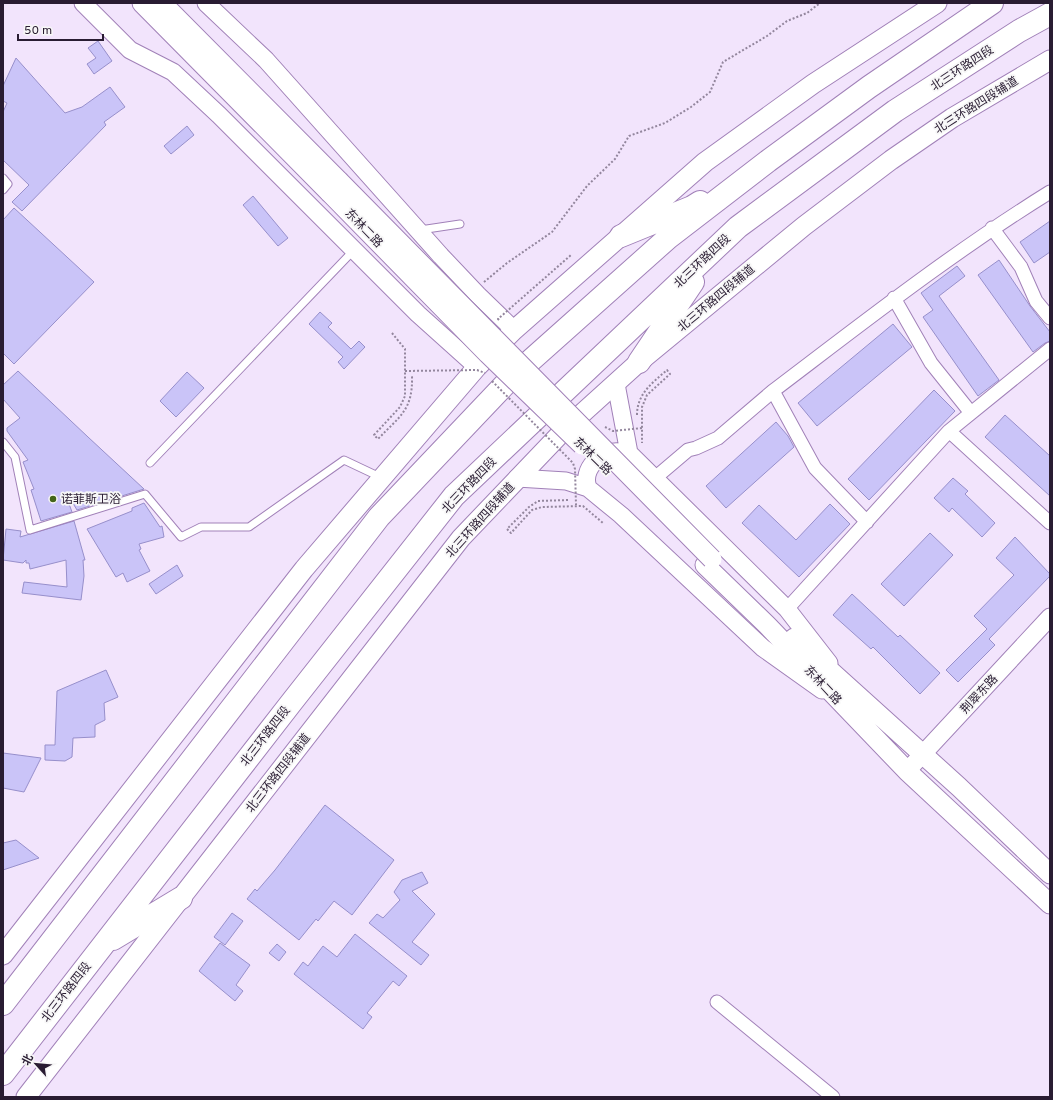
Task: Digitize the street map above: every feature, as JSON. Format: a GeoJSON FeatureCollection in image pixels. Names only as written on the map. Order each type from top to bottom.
{"type":"FeatureCollection","features":[{"type":"Feature","properties":{"kind":"highway"},"geometry":{"type":"LineString","coordinates":[[3,1004],[380,517],[511,378],[668,238],[869,86],[992,3]]}},
{"type":"Feature","properties":{"kind":"highway","name":"北三环路四段"},"geometry":{"type":"LineString","coordinates":[[3,1074],[454,496],[738,227],[895,111],[1019,31],[1050,14]]}},
{"type":"Feature","properties":{"kind":"highway"},"geometry":{"type":"LineString","coordinates":[[621,236],[692,207],[768,161]]}},
{"type":"Feature","properties":{"kind":"highway"},"geometry":{"type":"LineString","coordinates":[[639,362],[715,249]]}},
{"type":"Feature","properties":{"kind":"highway"},"geometry":{"type":"LineString","coordinates":[[102,946],[180,898]]}},
{"type":"Feature","properties":{"kind":"highway"},"geometry":{"type":"LineString","coordinates":[[3,991],[67,921]]}},
{"type":"Feature","properties":{"kind":"main road","name":"东林二路"},"geometry":{"type":"LineString","coordinates":[[142,3],[335,187],[708,562],[907,771],[1050,904]]}},
{"type":"Feature","properties":{"kind":"main road","name":"东林二路"},"geometry":{"type":"LineString","coordinates":[[162,3],[335,187]]}},
{"type":"Feature","properties":{"kind":"main road"},"geometry":{"type":"LineString","coordinates":[[3,955],[304,569],[477,367],[508,327],[621,236],[705,162],[813,84],[937,3]]}},
{"type":"Feature","properties":{"kind":"main road","name":"北三环路四段辅道"},"geometry":{"type":"LineString","coordinates":[[26,1097],[461,538],[566,428],[639,362],[804,226],[891,160],[952,118],[1050,60]]}},
{"type":"Feature","properties":{"kind":"main road","name":"东林二路"},"geometry":{"type":"LineString","coordinates":[[708,562],[847,685],[1050,874]]}},
{"type":"Feature","properties":{"kind":"street"},"geometry":{"type":"LineString","coordinates":[[83,3],[130,50],[173,72],[220,115],[418,314],[477,367]]}},
{"type":"Feature","properties":{"kind":"street"},"geometry":{"type":"LineString","coordinates":[[206,3],[266,60],[508,327]]}},
{"type":"Feature","properties":{"kind":"street"},"geometry":{"type":"LineString","coordinates":[[655,478],[688,450],[718,438],[773,391],[894,298],[992,228],[1050,192]]}},
{"type":"Feature","properties":{"kind":"street"},"geometry":{"type":"LineString","coordinates":[[992,228],[1021,267],[1036,301],[1050,318]]}},
{"type":"Feature","properties":{"kind":"street"},"geometry":{"type":"LineString","coordinates":[[894,298],[931,363],[971,413]]}},
{"type":"Feature","properties":{"kind":"street"},"geometry":{"type":"LineString","coordinates":[[788,609],[949,431],[1050,349]]}},
{"type":"Feature","properties":{"kind":"street"},"geometry":{"type":"LineString","coordinates":[[616,384],[637,451],[655,478],[788,609],[847,685]]}},
{"type":"Feature","properties":{"kind":"street"},"geometry":{"type":"LineString","coordinates":[[773,391],[815,468],[867,522]]}},
{"type":"Feature","properties":{"kind":"street"},"geometry":{"type":"LineString","coordinates":[[949,431],[1050,523]]}},
{"type":"Feature","properties":{"kind":"street"},"geometry":{"type":"LineString","coordinates":[[588,488],[587,474],[600,457],[609,452],[637,451]]}},
{"type":"Feature","properties":{"kind":"street"},"geometry":{"type":"LineString","coordinates":[[517,478],[566,481],[588,488],[621,515],[763,648],[840,702]]}},
{"type":"Feature","properties":{"kind":"street","name":"荆翠东路"},"geometry":{"type":"LineString","coordinates":[[907,771],[1050,617]]}},
{"type":"Feature","properties":{"kind":"street"},"geometry":{"type":"LineString","coordinates":[[717,1002],[833,1097]]}},
{"type":"Feature","properties":{"kind":"lane"},"geometry":{"type":"LineString","coordinates":[[3,178],[8,184],[3,190]]}},
{"type":"Feature","properties":{"kind":"lane"},"geometry":{"type":"LineString","coordinates":[[419,230],[460,224]]}},
{"type":"Feature","properties":{"kind":"lane"},"geometry":{"type":"LineString","coordinates":[[150,463],[354,250]]}},
{"type":"Feature","properties":{"kind":"lane"},"geometry":{"type":"LineString","coordinates":[[3,442],[15,457],[30,530],[145,494],[181,537],[201,527],[249,527],[344,460],[382,478]]}},
{"type":"Feature","properties":{"kind":"path"},"geometry":{"type":"LineString","coordinates":[[482,284],[507,263],[552,232],[587,186],[615,159],[628,136],[638,131],[666,122],[691,107],[710,92],[723,62],[767,36],[787,21],[807,13],[820,3]]}},
{"type":"Feature","properties":{"kind":"path"},"geometry":{"type":"LineString","coordinates":[[508,327],[498,319],[571,255]]}},
{"type":"Feature","properties":{"kind":"path"},"geometry":{"type":"LineString","coordinates":[[392,333],[405,349],[405,396],[400,407],[374,435],[378,439],[406,410],[412,393],[412,376]]}},
{"type":"Feature","properties":{"kind":"path"},"geometry":{"type":"LineString","coordinates":[[405,371],[477,370],[485,373],[573,463],[575,469],[576,506]]}},
{"type":"Feature","properties":{"kind":"path"},"geometry":{"type":"LineString","coordinates":[[637,420],[637,405],[644,391],[667,370],[670,374],[647,395],[642,408],[642,443],[637,451]]}},
{"type":"Feature","properties":{"kind":"path"},"geometry":{"type":"LineString","coordinates":[[603,426],[613,431],[642,428]]}},
{"type":"Feature","properties":{"kind":"path"},"geometry":{"type":"LineString","coordinates":[[568,500],[538,501],[529,507],[507,528],[511,533],[532,510],[542,507],[583,506],[604,523]]}},
{"type":"Feature","properties":{"kind":"building"},"geometry":{"type":"Polygon","coordinates":[[[98,41],[112,61],[94,74],[87,64],[96,58],[88,48],[98,41]]]}},
{"type":"Feature","properties":{"kind":"building"},"geometry":{"type":"Polygon","coordinates":[[[16,58],[65,113],[82,107],[110,87],[125,107],[104,122],[106,125],[22,211],[12,202],[29,185],[3,160],[3,112],[7,103],[3,101],[3,86],[16,58]]]}},
{"type":"Feature","properties":{"kind":"building"},"geometry":{"type":"Polygon","coordinates":[[[187,126],[194,135],[171,154],[164,146],[187,126]]]}},
{"type":"Feature","properties":{"kind":"building"},"geometry":{"type":"Polygon","coordinates":[[[253,196],[288,238],[278,246],[243,205],[253,196]]]}},
{"type":"Feature","properties":{"kind":"building"},"geometry":{"type":"Polygon","coordinates":[[[14,208],[94,282],[14,364],[3,353],[3,220],[14,208]]]}},
{"type":"Feature","properties":{"kind":"building"},"geometry":{"type":"Polygon","coordinates":[[[1050,221],[1050,252],[1034,263],[1020,242],[1050,221]]]}},
{"type":"Feature","properties":{"kind":"building"},"geometry":{"type":"Polygon","coordinates":[[[999,260],[1030,306],[1050,332],[1050,341],[1033,352],[978,275],[999,260]]]}},
{"type":"Feature","properties":{"kind":"building"},"geometry":{"type":"Polygon","coordinates":[[[957,266],[965,276],[939,296],[999,380],[978,396],[923,317],[933,310],[921,293],[957,266]]]}},
{"type":"Feature","properties":{"kind":"building"},"geometry":{"type":"Polygon","coordinates":[[[320,312],[332,323],[328,327],[351,349],[359,341],[365,347],[344,369],[338,362],[343,357],[309,324],[320,312]]]}},
{"type":"Feature","properties":{"kind":"building"},"geometry":{"type":"Polygon","coordinates":[[[893,324],[912,347],[817,426],[798,403],[893,324]]]}},
{"type":"Feature","properties":{"kind":"building"},"geometry":{"type":"Polygon","coordinates":[[[18,371],[144,489],[77,510],[71,500],[68,501],[72,512],[41,521],[31,490],[34,489],[23,462],[28,460],[7,431],[7,428],[20,418],[3,399],[3,385],[18,371]]]}},
{"type":"Feature","properties":{"kind":"building"},"geometry":{"type":"Polygon","coordinates":[[[187,372],[204,388],[176,417],[160,401],[187,372]]]}},
{"type":"Feature","properties":{"kind":"building"},"geometry":{"type":"Polygon","coordinates":[[[934,390],[955,411],[869,500],[848,479],[934,390]]]}},
{"type":"Feature","properties":{"kind":"building"},"geometry":{"type":"Polygon","coordinates":[[[1005,415],[1050,456],[1050,496],[985,437],[1005,415]]]}},
{"type":"Feature","properties":{"kind":"building"},"geometry":{"type":"Polygon","coordinates":[[[776,422],[788,436],[794,447],[726,508],[706,486],[776,422]]]}},
{"type":"Feature","properties":{"kind":"building"},"geometry":{"type":"Polygon","coordinates":[[[953,478],[968,491],[965,494],[995,523],[982,537],[952,508],[949,512],[934,498],[953,478]]]}},
{"type":"Feature","properties":{"kind":"building"},"geometry":{"type":"Polygon","coordinates":[[[144,503],[160,527],[162,526],[164,537],[139,544],[141,549],[139,550],[150,571],[127,582],[123,573],[116,577],[87,529],[132,511],[132,508],[144,503]]]}},
{"type":"Feature","properties":{"kind":"building"},"geometry":{"type":"Polygon","coordinates":[[[830,504],[850,524],[799,577],[742,523],[759,505],[796,540],[830,504]]]}},
{"type":"Feature","properties":{"kind":"building"},"geometry":{"type":"Polygon","coordinates":[[[74,521],[85,560],[83,560],[84,576],[81,600],[22,593],[24,582],[67,587],[66,560],[30,569],[29,563],[26,563],[26,560],[23,563],[3,560],[6,529],[21,531],[20,537],[74,521]]]}},
{"type":"Feature","properties":{"kind":"building"},"geometry":{"type":"Polygon","coordinates":[[[930,533],[953,555],[904,606],[881,584],[930,533]]]}},
{"type":"Feature","properties":{"kind":"building"},"geometry":{"type":"Polygon","coordinates":[[[1015,537],[1050,574],[1050,576],[989,639],[995,645],[958,682],[946,670],[987,629],[974,616],[1014,575],[996,558],[1015,537]]]}},
{"type":"Feature","properties":{"kind":"building"},"geometry":{"type":"Polygon","coordinates":[[[177,565],[183,576],[156,594],[149,584],[177,565]]]}},
{"type":"Feature","properties":{"kind":"building"},"geometry":{"type":"Polygon","coordinates":[[[852,594],[898,637],[900,635],[940,673],[920,694],[873,647],[871,649],[833,615],[852,594]]]}},
{"type":"Feature","properties":{"kind":"building"},"geometry":{"type":"Polygon","coordinates":[[[106,670],[118,697],[104,703],[105,720],[95,725],[95,737],[73,738],[72,757],[65,761],[45,760],[45,745],[55,745],[57,691],[106,670]]]}},
{"type":"Feature","properties":{"kind":"building"},"geometry":{"type":"Polygon","coordinates":[[[3,753],[41,758],[24,792],[3,788],[3,753]]]}},
{"type":"Feature","properties":{"kind":"building"},"geometry":{"type":"Polygon","coordinates":[[[325,805],[394,860],[352,915],[334,901],[318,921],[316,919],[299,940],[247,899],[255,889],[257,891],[275,870],[325,805]]]}},
{"type":"Feature","properties":{"kind":"building"},"geometry":{"type":"Polygon","coordinates":[[[16,840],[39,858],[3,870],[3,843],[16,840]]]}},
{"type":"Feature","properties":{"kind":"building"},"geometry":{"type":"Polygon","coordinates":[[[422,872],[428,883],[412,891],[435,914],[412,942],[429,955],[421,965],[369,923],[377,914],[383,918],[400,900],[394,892],[402,880],[422,872]]]}},
{"type":"Feature","properties":{"kind":"building"},"geometry":{"type":"Polygon","coordinates":[[[232,913],[243,921],[225,945],[214,937],[232,913]]]}},
{"type":"Feature","properties":{"kind":"building"},"geometry":{"type":"Polygon","coordinates":[[[355,934],[407,976],[399,986],[393,981],[367,1013],[372,1017],[363,1029],[294,974],[303,962],[308,966],[323,946],[337,957],[355,934]]]}},
{"type":"Feature","properties":{"kind":"building"},"geometry":{"type":"Polygon","coordinates":[[[220,943],[250,965],[236,985],[243,991],[235,1001],[199,971],[220,943]]]}},
{"type":"Feature","properties":{"kind":"building"},"geometry":{"type":"Polygon","coordinates":[[[277,944],[286,952],[279,961],[269,953],[277,944]]]}},
{"type":"Feature","properties":{"kind":"place","name":"诺菲斯卫浴"},"geometry":{"type":"Point","coordinates":[53,499]}}]}
